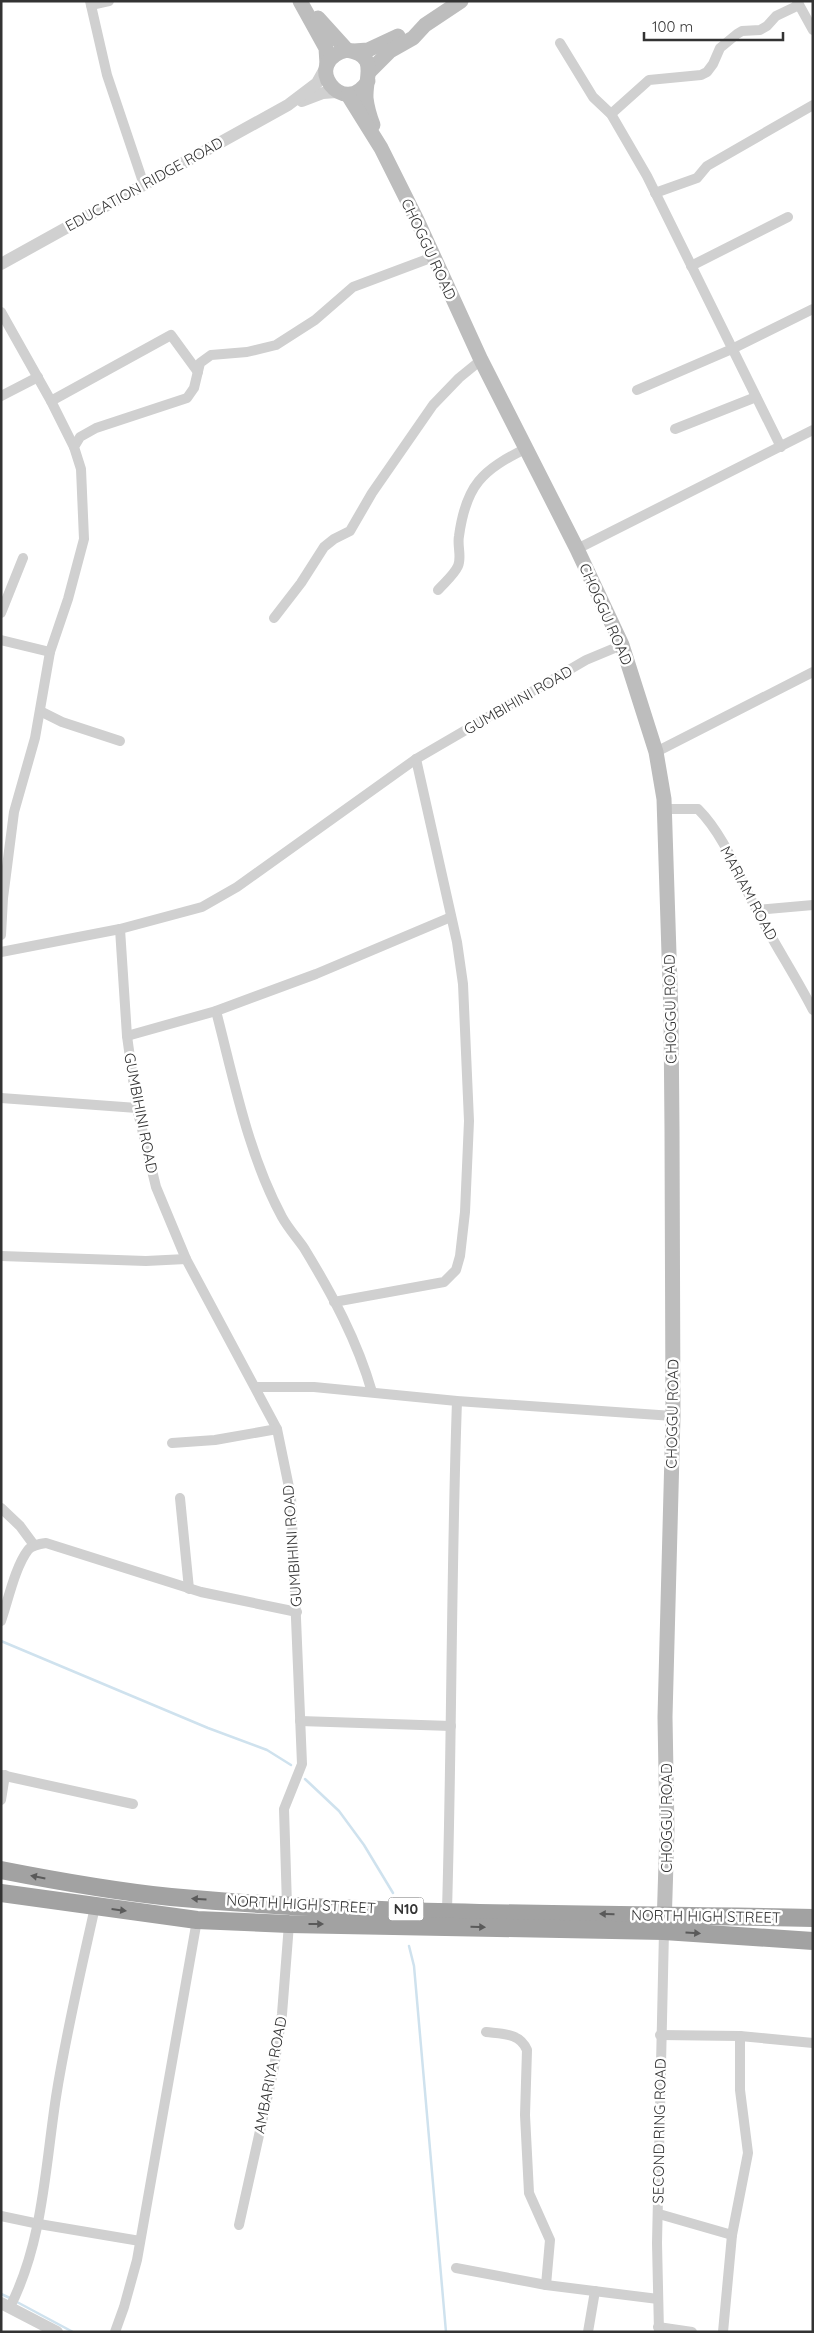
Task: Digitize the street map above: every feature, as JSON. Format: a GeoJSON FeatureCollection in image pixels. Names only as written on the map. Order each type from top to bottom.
{"type":"FeatureCollection","features":[{"type":"Feature","properties":{"kind":"highway","name":"NORTH HIGH STREET"},"geometry":{"type":"LineString","coordinates":[[1,1870],[144,1893],[287,1906],[447,1910],[664,1922],[813,1941]]}},
{"type":"Feature","properties":{"kind":"highway","name":"NORTH HIGH STREET"},"geometry":{"type":"LineString","coordinates":[[1,1893],[197,1920],[289,1924],[664,1922],[813,1918]]}},
{"type":"Feature","properties":{"kind":"main road"},"geometry":{"type":"LineString","coordinates":[[300,1],[326,48],[327,81],[342,93],[360,91],[368,76],[390,51],[413,38],[425,25],[461,1]]}},
{"type":"Feature","properties":{"kind":"main road"},"geometry":{"type":"LineString","coordinates":[[304,1],[335,39],[350,51],[362,56],[367,63],[368,76]]}},
{"type":"Feature","properties":{"kind":"main road"},"geometry":{"type":"LineString","coordinates":[[327,65],[332,57],[350,51],[378,46],[425,25]]}},
{"type":"Feature","properties":{"kind":"main road","name":"CHOGGU ROAD"},"geometry":{"type":"LineString","coordinates":[[368,76],[366,98],[380,148]]}},
{"type":"Feature","properties":{"kind":"main road","name":"CHOGGU ROAD"},"geometry":{"type":"LineString","coordinates":[[342,93],[380,148],[481,360],[577,549],[622,645],[656,752],[664,809],[671,1016],[673,1416],[665,1717],[667,1830],[664,1922]]}},
{"type":"Feature","properties":{"kind":"street"},"geometry":{"type":"LineString","coordinates":[[109,1],[91,3],[107,75],[144,185]]}},
{"type":"Feature","properties":{"kind":"street"},"geometry":{"type":"LineString","coordinates":[[612,114],[649,80],[701,76],[707,72],[720,48],[737,34],[742,31],[760,30],[767,26],[776,16],[798,3],[813,30]]}},
{"type":"Feature","properties":{"kind":"street"},"geometry":{"type":"LineString","coordinates":[[560,43],[594,97],[612,114],[655,193],[781,447]]}},
{"type":"Feature","properties":{"kind":"street","name":"EDUCATION RIDGE ROAD"},"geometry":{"type":"LineString","coordinates":[[1,264],[288,105],[318,83],[327,65]]}},
{"type":"Feature","properties":{"kind":"street","name":"EDUCATION RIDGE ROAD"},"geometry":{"type":"LineString","coordinates":[[288,105],[317,95],[342,93]]}},
{"type":"Feature","properties":{"kind":"street"},"geometry":{"type":"LineString","coordinates":[[655,193],[697,178],[708,166],[813,105]]}},
{"type":"Feature","properties":{"kind":"street"},"geometry":{"type":"LineString","coordinates":[[691,266],[788,218]]}},
{"type":"Feature","properties":{"kind":"street"},"geometry":{"type":"LineString","coordinates":[[74,447],[80,437],[96,428],[187,398],[194,388],[200,363],[211,355],[247,352],[276,345],[315,320],[353,288],[433,257]]}},
{"type":"Feature","properties":{"kind":"street"},"geometry":{"type":"LineString","coordinates":[[638,390],[732,349],[813,309]]}},
{"type":"Feature","properties":{"kind":"street"},"geometry":{"type":"LineString","coordinates":[[1,312],[51,401],[74,447],[81,469],[84,539],[68,599],[50,652],[40,712],[14,812],[3,898],[1,935]]}},
{"type":"Feature","properties":{"kind":"street"},"geometry":{"type":"LineString","coordinates":[[51,401],[171,335],[198,372]]}},
{"type":"Feature","properties":{"kind":"street"},"geometry":{"type":"LineString","coordinates":[[274,618],[324,547],[334,539],[350,531],[372,493],[433,405],[459,378],[481,360]]}},
{"type":"Feature","properties":{"kind":"street"},"geometry":{"type":"LineString","coordinates":[[1,396],[38,377]]}},
{"type":"Feature","properties":{"kind":"street"},"geometry":{"type":"LineString","coordinates":[[675,429],[756,397]]}},
{"type":"Feature","properties":{"kind":"street"},"geometry":{"type":"LineString","coordinates":[[577,549],[813,430]]}},
{"type":"Feature","properties":{"kind":"street"},"geometry":{"type":"LineString","coordinates":[[438,590],[458,568],[458,543],[462,515],[479,480],[486,471],[501,461],[527,448]]}},
{"type":"Feature","properties":{"kind":"street"},"geometry":{"type":"LineString","coordinates":[[1,612],[23,558]]}},
{"type":"Feature","properties":{"kind":"street"},"geometry":{"type":"LineString","coordinates":[[1,640],[50,652]]}},
{"type":"Feature","properties":{"kind":"street","name":"GUMBIHINI ROAD"},"geometry":{"type":"LineString","coordinates":[[1,952],[120,929],[202,907],[237,887],[416,759],[586,660],[622,645]]}},
{"type":"Feature","properties":{"kind":"street"},"geometry":{"type":"LineString","coordinates":[[656,752],[813,672]]}},
{"type":"Feature","properties":{"kind":"street"},"geometry":{"type":"LineString","coordinates":[[40,712],[120,741]]}},
{"type":"Feature","properties":{"kind":"street"},"geometry":{"type":"LineString","coordinates":[[334,1302],[444,1282],[456,1270],[460,1256],[465,1212],[469,1121],[463,984],[451,917],[416,759]]}},
{"type":"Feature","properties":{"kind":"street","name":"MARIAM ROAD"},"geometry":{"type":"LineString","coordinates":[[664,809],[698,809],[712,823],[756,910],[789,964],[813,1010]]}},
{"type":"Feature","properties":{"kind":"street"},"geometry":{"type":"LineString","coordinates":[[756,910],[813,905]]}},
{"type":"Feature","properties":{"kind":"street"},"geometry":{"type":"LineString","coordinates":[[127,1036],[216,1011],[316,974],[451,917]]}},
{"type":"Feature","properties":{"kind":"street","name":"GUMBIHINI ROAD"},"geometry":{"type":"LineString","coordinates":[[120,929],[127,1036],[137,1108],[156,1187],[186,1259],[277,1429],[292,1496],[302,1764],[284,1809],[287,1906]]}},
{"type":"Feature","properties":{"kind":"street"},"geometry":{"type":"LineString","coordinates":[[216,1011],[246,1122],[265,1181],[283,1218],[350,1328],[364,1362],[372,1392]]}},
{"type":"Feature","properties":{"kind":"street"},"geometry":{"type":"LineString","coordinates":[[1,1098],[137,1108]]}},
{"type":"Feature","properties":{"kind":"street"},"geometry":{"type":"LineString","coordinates":[[1,1256],[146,1260],[186,1259]]}},
{"type":"Feature","properties":{"kind":"street"},"geometry":{"type":"LineString","coordinates":[[256,1387],[314,1387],[457,1401],[673,1416]]}},
{"type":"Feature","properties":{"kind":"street"},"geometry":{"type":"LineString","coordinates":[[447,1910],[453,1505],[457,1401]]}},
{"type":"Feature","properties":{"kind":"street"},"geometry":{"type":"LineString","coordinates":[[172,1443],[215,1440],[277,1429]]}},
{"type":"Feature","properties":{"kind":"street"},"geometry":{"type":"LineString","coordinates":[[180,1498],[189,1588]]}},
{"type":"Feature","properties":{"kind":"street"},"geometry":{"type":"LineString","coordinates":[[1,1508],[20,1526],[34,1545]]}},
{"type":"Feature","properties":{"kind":"street"},"geometry":{"type":"LineString","coordinates":[[1,1621],[19,1568],[28,1550],[34,1545],[46,1542],[189,1588],[297,1612]]}},
{"type":"Feature","properties":{"kind":"street"},"geometry":{"type":"LineString","coordinates":[[300,1721],[451,1726]]}},
{"type":"Feature","properties":{"kind":"street"},"geometry":{"type":"LineString","coordinates":[[1,1800],[3,1775],[133,1804]]}},
{"type":"Feature","properties":{"kind":"street"},"geometry":{"type":"LineString","coordinates":[[57,2332],[5,2305],[22,2282],[39,2224],[56,2096],[94,1907]]}},
{"type":"Feature","properties":{"kind":"street"},"geometry":{"type":"LineString","coordinates":[[115,2332],[124,2307],[140,2240],[197,1920]]}},
{"type":"Feature","properties":{"kind":"street","name":"SECOND RING ROAD"},"geometry":{"type":"LineString","coordinates":[[659,2330],[660,2035],[664,1922]]}},
{"type":"Feature","properties":{"kind":"street","name":"AMBARIYA ROAD"},"geometry":{"type":"LineString","coordinates":[[240,2225],[274,2068],[282,2014],[289,1924]]}},
{"type":"Feature","properties":{"kind":"street"},"geometry":{"type":"LineString","coordinates":[[486,2032],[515,2036],[524,2042],[527,2050],[525,2114],[529,2193],[550,2240],[546,2284]]}},
{"type":"Feature","properties":{"kind":"street"},"geometry":{"type":"LineString","coordinates":[[660,2035],[740,2036],[813,2043]]}},
{"type":"Feature","properties":{"kind":"street"},"geometry":{"type":"LineString","coordinates":[[723,2332],[732,2235],[748,2153],[740,2090],[740,2036]]}},
{"type":"Feature","properties":{"kind":"street"},"geometry":{"type":"LineString","coordinates":[[659,2214],[732,2235]]}},
{"type":"Feature","properties":{"kind":"street"},"geometry":{"type":"LineString","coordinates":[[1,2216],[140,2240]]}},
{"type":"Feature","properties":{"kind":"street"},"geometry":{"type":"LineString","coordinates":[[456,2268],[546,2284],[658,2299]]}},
{"type":"Feature","properties":{"kind":"street"},"geometry":{"type":"LineString","coordinates":[[588,2332],[595,2291]]}},
{"type":"Feature","properties":{"kind":"street"},"geometry":{"type":"LineString","coordinates":[[659,2330],[692,2332]]}},
{"type":"Feature","properties":{"kind":"waterway"},"geometry":{"type":"LineString","coordinates":[[1,1641],[208,1728],[267,1750],[291,1765]]}},
{"type":"Feature","properties":{"kind":"waterway"},"geometry":{"type":"LineString","coordinates":[[305,1779],[339,1811],[364,1845],[393,1893]]}},
{"type":"Feature","properties":{"kind":"waterway"},"geometry":{"type":"LineString","coordinates":[[409,1946],[414,1966],[446,2332]]}},
{"type":"Feature","properties":{"kind":"waterway"},"geometry":{"type":"LineString","coordinates":[[1,2294],[10,2298]]}},
{"type":"Feature","properties":{"kind":"waterway"},"geometry":{"type":"LineString","coordinates":[[17,2302],[73,2332]]}}]}
